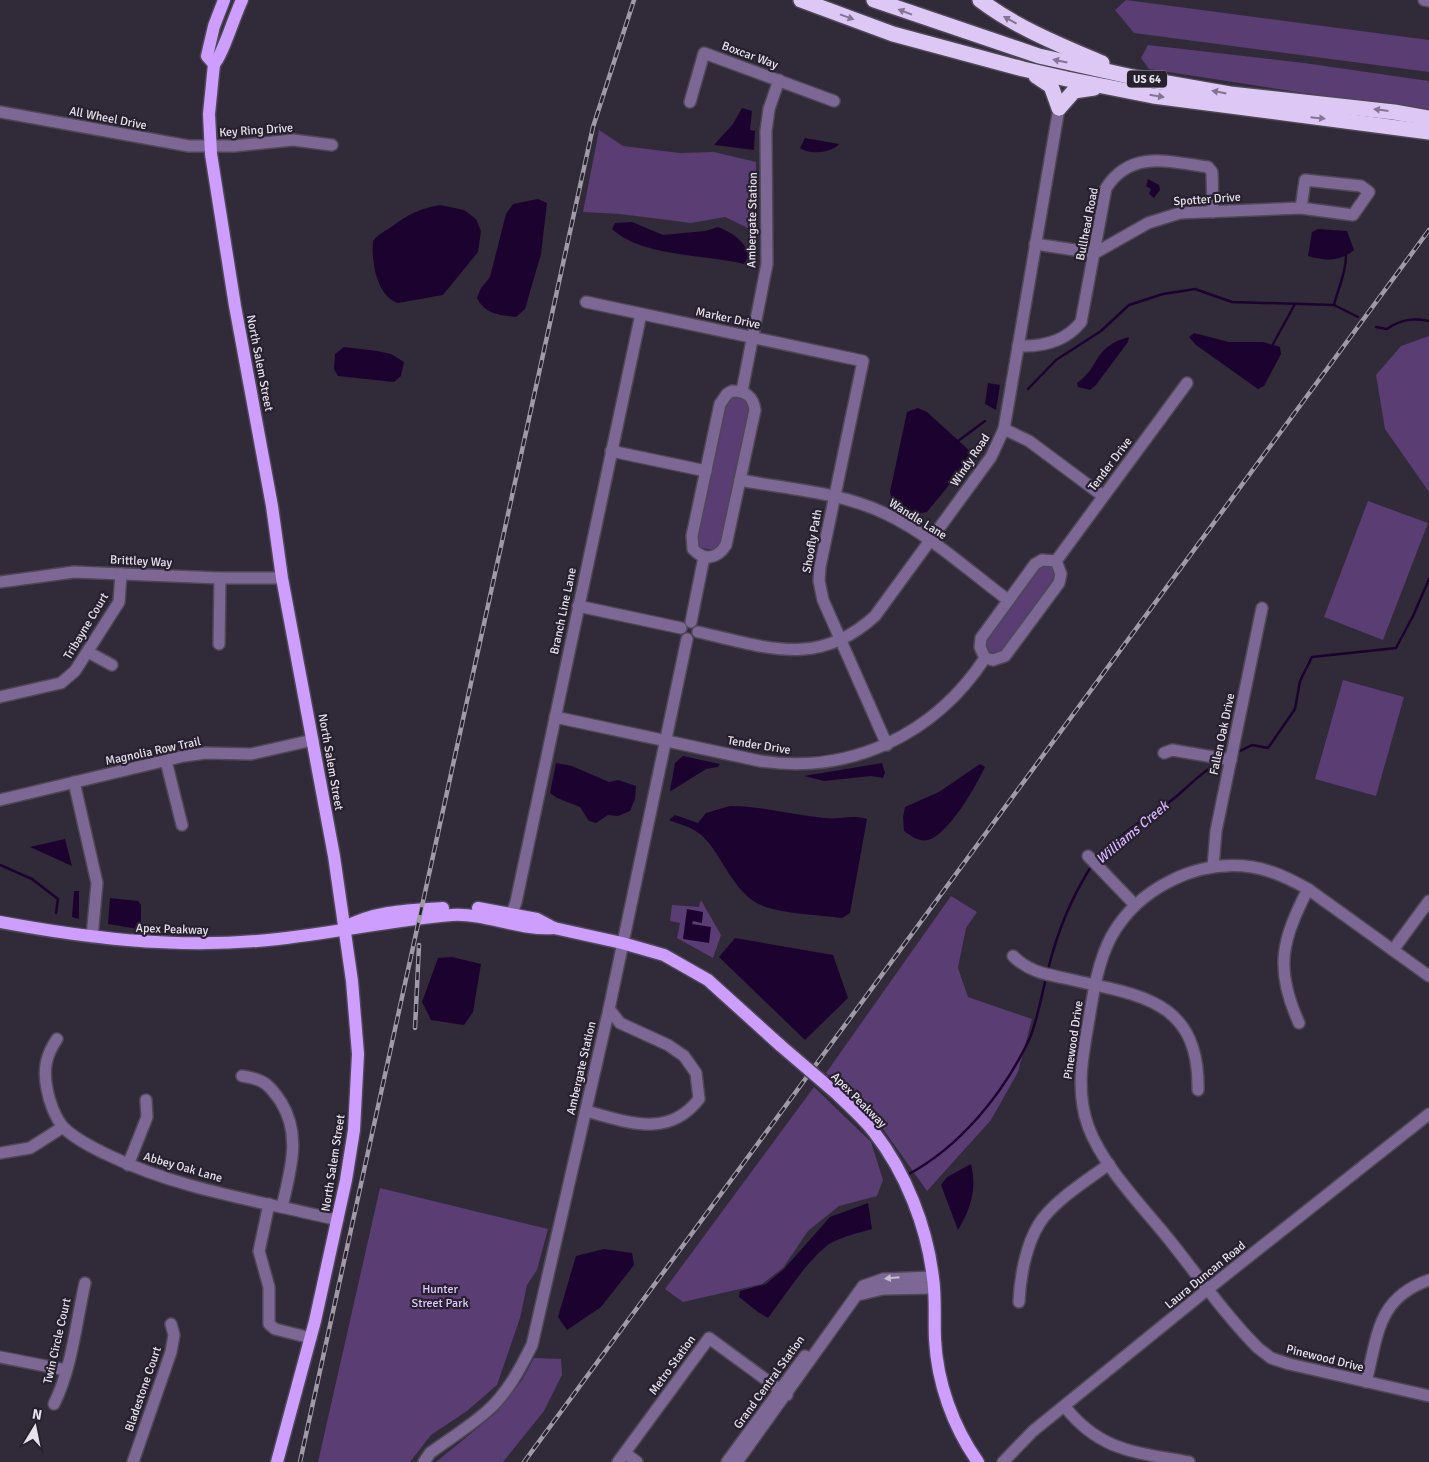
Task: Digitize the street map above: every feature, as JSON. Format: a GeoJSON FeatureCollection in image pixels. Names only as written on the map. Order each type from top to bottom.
{"type":"FeatureCollection","features":[{"type":"Feature","properties":{"kind":"highway","name":"US 64"},"geometry":{"type":"LineString","coordinates":[[801,0],[893,34],[1023,69],[1112,88],[1228,107],[1429,132]]}},
{"type":"Feature","properties":{"kind":"highway","name":"US 64"},"geometry":{"type":"LineString","coordinates":[[874,0],[1039,56],[1134,77],[1230,94],[1394,112],[1429,118]]}},
{"type":"Feature","properties":{"kind":"highway"},"geometry":{"type":"LineString","coordinates":[[980,0],[996,12],[1033,33],[1134,77]]}},
{"type":"Feature","properties":{"kind":"highway"},"geometry":{"type":"LineString","coordinates":[[1023,69],[1049,83],[1059,108]]}},
{"type":"Feature","properties":{"kind":"highway"},"geometry":{"type":"LineString","coordinates":[[1059,108],[1069,95],[1079,90],[1112,88]]}},
{"type":"Feature","properties":{"kind":"main road","name":"North Salem Street"},"geometry":{"type":"LineString","coordinates":[[214,64],[207,56],[214,26],[224,0]]}},
{"type":"Feature","properties":{"kind":"main road"},"geometry":{"type":"LineString","coordinates":[[231,24],[234,0]]}},
{"type":"Feature","properties":{"kind":"main road","name":"North Salem Street"},"geometry":{"type":"LineString","coordinates":[[242,0],[231,24],[220,59],[214,64],[209,114],[211,147],[282,578],[334,856],[357,1031],[358,1080],[351,1151],[338,1220],[311,1338],[277,1462]]}},
{"type":"Feature","properties":{"kind":"main road","name":"Apex Peakway"},"geometry":{"type":"LineString","coordinates":[[344,928],[360,918],[422,908],[462,907],[512,913],[537,919],[554,928],[622,943],[664,955],[705,978],[836,1094],[868,1125],[893,1161],[922,1224],[934,1282],[934,1340],[942,1382],[960,1431],[978,1462]]}},
{"type":"Feature","properties":{"kind":"main road","name":"Apex Peakway"},"geometry":{"type":"LineString","coordinates":[[0,922],[92,937],[166,944],[262,941],[344,928],[362,928],[419,918],[456,915],[482,917],[537,929],[554,928]]}},
{"type":"Feature","properties":{"kind":"street"},"geometry":{"type":"LineString","coordinates":[[1424,0],[1429,1]]}},
{"type":"Feature","properties":{"kind":"street","name":"Boxcar Way"},"geometry":{"type":"LineString","coordinates":[[690,102],[704,53],[834,101]]}},
{"type":"Feature","properties":{"kind":"street","name":"Ambergate Station"},"geometry":{"type":"LineString","coordinates":[[742,391],[766,264],[767,121],[779,80]]}},
{"type":"Feature","properties":{"kind":"street","name":"Windy Road"},"geometry":{"type":"LineString","coordinates":[[694,627],[787,650],[816,649],[859,631],[875,616],[991,457],[1004,429],[1059,108]]}},
{"type":"Feature","properties":{"kind":"street","name":"All Wheel Drive"},"geometry":{"type":"LineString","coordinates":[[0,112],[168,143],[211,147]]}},
{"type":"Feature","properties":{"kind":"street","name":"Key Ring Drive"},"geometry":{"type":"LineString","coordinates":[[211,147],[293,140],[332,145]]}},
{"type":"Feature","properties":{"kind":"street","name":"Bullhead Road"},"geometry":{"type":"LineString","coordinates":[[1018,346],[1037,348],[1070,334],[1076,329],[1082,319],[1106,188],[1112,178],[1142,161],[1151,160],[1208,167],[1212,172],[1212,212]]}},
{"type":"Feature","properties":{"kind":"street","name":"Spotter Drive"},"geometry":{"type":"LineString","coordinates":[[1095,253],[1160,217],[1180,213],[1301,208],[1353,215],[1369,192],[1361,186],[1305,180],[1301,208]]}},
{"type":"Feature","properties":{"kind":"street"},"geometry":{"type":"LineString","coordinates":[[1035,244],[1095,253]]}},
{"type":"Feature","properties":{"kind":"street","name":"Marker Drive"},"geometry":{"type":"LineString","coordinates":[[586,302],[863,361]]}},
{"type":"Feature","properties":{"kind":"street","name":"Branch Line Lane"},"geometry":{"type":"LineString","coordinates":[[512,913],[516,902],[641,314]]}},
{"type":"Feature","properties":{"kind":"street","name":"Shoofly Path"},"geometry":{"type":"LineString","coordinates":[[863,361],[820,567],[819,581],[823,600],[887,745]]}},
{"type":"Feature","properties":{"kind":"street","name":"Tender Drive"},"geometry":{"type":"LineString","coordinates":[[1056,561],[1187,384]]}},
{"type":"Feature","properties":{"kind":"street"},"geometry":{"type":"LineString","coordinates":[[742,391],[753,400],[755,410],[726,545],[721,553],[713,557],[704,557],[698,554],[692,543],[720,404],[727,394],[742,391]]}},
{"type":"Feature","properties":{"kind":"street"},"geometry":{"type":"LineString","coordinates":[[1004,429],[1029,441],[1103,496]]}},
{"type":"Feature","properties":{"kind":"street"},"geometry":{"type":"LineString","coordinates":[[611,451],[706,471]]}},
{"type":"Feature","properties":{"kind":"street","name":"Wandle Lane"},"geometry":{"type":"LineString","coordinates":[[740,480],[834,498],[885,513],[929,541],[1008,600]]}},
{"type":"Feature","properties":{"kind":"street"},"geometry":{"type":"LineString","coordinates":[[681,628],[683,636],[688,639],[695,637],[694,627],[704,557]]}},
{"type":"Feature","properties":{"kind":"street"},"geometry":{"type":"LineString","coordinates":[[1042,560],[1056,561],[1061,574],[1059,584],[1005,656],[993,660],[985,658],[980,647],[981,638],[1008,600],[1035,564],[1042,560]]}},
{"type":"Feature","properties":{"kind":"street","name":"Brittley Way"},"geometry":{"type":"LineString","coordinates":[[0,582],[62,572],[220,578],[282,578]]}},
{"type":"Feature","properties":{"kind":"street","name":"Tribayne Court"},"geometry":{"type":"LineString","coordinates":[[0,697],[61,683],[75,671],[119,602],[121,574]]}},
{"type":"Feature","properties":{"kind":"street"},"geometry":{"type":"LineString","coordinates":[[219,644],[220,578]]}},
{"type":"Feature","properties":{"kind":"street"},"geometry":{"type":"LineString","coordinates":[[578,606],[681,628]]}},
{"type":"Feature","properties":{"kind":"street","name":"Fallen Oak Drive"},"geometry":{"type":"LineString","coordinates":[[1213,867],[1216,831],[1262,608]]}},
{"type":"Feature","properties":{"kind":"street"},"geometry":{"type":"LineString","coordinates":[[681,628],[684,624],[694,627]]}},
{"type":"Feature","properties":{"kind":"street","name":"Ambergate Station"},"geometry":{"type":"LineString","coordinates":[[424,1462],[430,1453],[487,1411],[504,1392],[532,1345],[609,1009],[688,639]]}},
{"type":"Feature","properties":{"kind":"street"},"geometry":{"type":"LineString","coordinates":[[88,652],[112,665]]}},
{"type":"Feature","properties":{"kind":"street","name":"Tender Drive"},"geometry":{"type":"LineString","coordinates":[[555,717],[760,761],[791,764],[836,761],[887,745],[918,728],[936,714],[969,680],[985,658]]}},
{"type":"Feature","properties":{"kind":"street","name":"Magnolia Row Trail"},"geometry":{"type":"LineString","coordinates":[[0,800],[196,753],[251,754],[313,740]]}},
{"type":"Feature","properties":{"kind":"street"},"geometry":{"type":"LineString","coordinates":[[1164,753],[1172,750],[1231,760]]}},
{"type":"Feature","properties":{"kind":"street"},"geometry":{"type":"LineString","coordinates":[[166,761],[182,825]]}},
{"type":"Feature","properties":{"kind":"street"},"geometry":{"type":"LineString","coordinates":[[74,782],[97,883],[92,937]]}},
{"type":"Feature","properties":{"kind":"street"},"geometry":{"type":"LineString","coordinates":[[1088,856],[1135,905]]}},
{"type":"Feature","properties":{"kind":"street","name":"Pinewood Drive"},"geometry":{"type":"LineString","coordinates":[[1429,976],[1308,888],[1288,878],[1264,870],[1240,866],[1213,867],[1173,880],[1135,905],[1111,937],[1101,961],[1094,986],[1080,1070],[1081,1097],[1090,1132],[1109,1164],[1247,1337],[1271,1358],[1429,1396]]}},
{"type":"Feature","properties":{"kind":"street"},"geometry":{"type":"LineString","coordinates":[[1299,1024],[1287,991],[1284,976],[1284,948],[1290,923],[1308,888]]}},
{"type":"Feature","properties":{"kind":"street"},"geometry":{"type":"LineString","coordinates":[[1393,950],[1429,901]]}},
{"type":"Feature","properties":{"kind":"street"},"geometry":{"type":"LineString","coordinates":[[1013,956],[1024,967],[1094,986],[1145,997],[1156,1002],[1176,1020],[1193,1046],[1199,1071],[1198,1090]]}},
{"type":"Feature","properties":{"kind":"street"},"geometry":{"type":"LineString","coordinates":[[586,1111],[658,1125],[676,1120],[684,1115],[699,1099],[696,1074],[684,1056],[668,1045],[620,1023],[609,1009]]}},
{"type":"Feature","properties":{"kind":"street","name":"Abbey Oak Lane"},"geometry":{"type":"LineString","coordinates":[[57,1039],[48,1053],[45,1078],[50,1103],[63,1127],[95,1149],[128,1165],[163,1178],[338,1220]]}},
{"type":"Feature","properties":{"kind":"street"},"geometry":{"type":"LineString","coordinates":[[242,1076],[260,1079],[266,1084],[275,1093],[289,1119],[293,1155],[282,1207]]}},
{"type":"Feature","properties":{"kind":"street"},"geometry":{"type":"LineString","coordinates":[[128,1165],[147,1117],[146,1100]]}},
{"type":"Feature","properties":{"kind":"street","name":"Laura Duncan Road"},"geometry":{"type":"LineString","coordinates":[[1002,1462],[1022,1441],[1208,1289],[1429,1114]]}},
{"type":"Feature","properties":{"kind":"street"},"geometry":{"type":"LineString","coordinates":[[0,1153],[30,1148],[63,1127]]}},
{"type":"Feature","properties":{"kind":"street"},"geometry":{"type":"LineString","coordinates":[[1019,1302],[1020,1284],[1039,1224],[1055,1206],[1109,1164]]}},
{"type":"Feature","properties":{"kind":"street"},"geometry":{"type":"LineString","coordinates":[[269,1204],[259,1251],[269,1287],[269,1324],[275,1329],[311,1338]]}},
{"type":"Feature","properties":{"kind":"street","name":"Grand Central Station"},"geometry":{"type":"LineString","coordinates":[[727,1462],[832,1332],[836,1322],[863,1286],[883,1279],[934,1282]]}},
{"type":"Feature","properties":{"kind":"street"},"geometry":{"type":"LineString","coordinates":[[1366,1382],[1382,1319],[1388,1307],[1401,1293],[1429,1280]]}},
{"type":"Feature","properties":{"kind":"street","name":"Twin Circle Court"},"geometry":{"type":"LineString","coordinates":[[54,1404],[61,1390],[85,1283]]}},
{"type":"Feature","properties":{"kind":"street","name":"Bladestone Court"},"geometry":{"type":"LineString","coordinates":[[133,1462],[171,1352],[174,1335],[172,1324]]}},
{"type":"Feature","properties":{"kind":"street","name":"Metro Station"},"geometry":{"type":"LineString","coordinates":[[621,1458],[709,1338],[783,1392]]}},
{"type":"Feature","properties":{"kind":"street"},"geometry":{"type":"LineString","coordinates":[[0,1357],[66,1370]]}},
{"type":"Feature","properties":{"kind":"street","name":"Grand Central Station"},"geometry":{"type":"LineString","coordinates":[[737,1462],[783,1392]]}},
{"type":"Feature","properties":{"kind":"street"},"geometry":{"type":"LineString","coordinates":[[1065,1407],[1082,1427],[1110,1444],[1122,1449],[1189,1462]]}},
{"type":"Feature","properties":{"kind":"street"},"geometry":{"type":"LineString","coordinates":[[621,1458],[636,1462]]}},
{"type":"Feature","properties":{"kind":"green space"},"geometry":{"type":"Polygon","coordinates":[[[1126,0],[1429,40],[1429,72],[1134,33],[1115,10],[1126,0]]]}},
{"type":"Feature","properties":{"kind":"green space"},"geometry":{"type":"Polygon","coordinates":[[[1148,45],[1304,63],[1429,81],[1429,109],[1324,96],[1149,69],[1141,58],[1148,45]]]}},
{"type":"Feature","properties":{"kind":"green space"},"geometry":{"type":"Polygon","coordinates":[[[599,130],[623,146],[680,153],[714,152],[756,162],[756,232],[725,217],[691,223],[620,214],[583,212],[599,130]]]}},
{"type":"Feature","properties":{"kind":"green space"},"geometry":{"type":"Polygon","coordinates":[[[1429,336],[1429,492],[1385,429],[1376,375],[1401,346],[1429,336]]]}},
{"type":"Feature","properties":{"kind":"green space"},"geometry":{"type":"Polygon","coordinates":[[[733,397],[743,399],[749,403],[750,409],[723,541],[717,551],[698,547],[697,538],[723,409],[727,400],[733,397]]]}},
{"type":"Feature","properties":{"kind":"green space"},"geometry":{"type":"Polygon","coordinates":[[[1368,501],[1428,523],[1383,640],[1324,617],[1368,501]]]}},
{"type":"Feature","properties":{"kind":"green space"},"geometry":{"type":"Polygon","coordinates":[[[1042,565],[1052,565],[1057,572],[1056,582],[1005,651],[995,655],[987,650],[984,642],[1029,579],[1042,565]]]}},
{"type":"Feature","properties":{"kind":"green space"},"geometry":{"type":"Polygon","coordinates":[[[1343,680],[1404,697],[1376,796],[1315,779],[1343,680]]]}},
{"type":"Feature","properties":{"kind":"green space"},"geometry":{"type":"Polygon","coordinates":[[[951,896],[977,912],[966,928],[958,968],[968,997],[1032,1019],[1018,1072],[991,1120],[927,1191],[873,1115],[826,1073],[951,896]]]}},
{"type":"Feature","properties":{"kind":"green space"},"geometry":{"type":"Polygon","coordinates":[[[701,900],[721,935],[713,958],[677,938],[680,923],[670,921],[672,905],[699,907],[701,900]]]}},
{"type":"Feature","properties":{"kind":"green space"},"geometry":{"type":"Polygon","coordinates":[[[814,1087],[871,1142],[883,1180],[877,1196],[839,1206],[808,1231],[783,1268],[762,1284],[683,1302],[665,1289],[814,1087]]]}},
{"type":"Feature","properties":{"kind":"green space","name":"Hunter Street Park"},"geometry":{"type":"Polygon","coordinates":[[[380,1188],[548,1229],[537,1270],[527,1285],[520,1318],[497,1385],[467,1411],[431,1435],[410,1462],[318,1462],[380,1188]]]}},
{"type":"Feature","properties":{"kind":"green space"},"geometry":{"type":"Polygon","coordinates":[[[534,1358],[561,1359],[562,1375],[544,1411],[503,1462],[436,1462],[496,1413],[522,1380],[534,1358]]]}},
{"type":"Feature","properties":{"kind":"shaded area"},"geometry":{"type":"Polygon","coordinates":[[[742,108],[752,111],[750,130],[755,131],[754,150],[714,145],[733,124],[742,108]]]}},
{"type":"Feature","properties":{"kind":"shaded area"},"geometry":{"type":"Polygon","coordinates":[[[805,138],[839,144],[826,151],[809,152],[800,148],[805,138]]]}},
{"type":"Feature","properties":{"kind":"shaded area"},"geometry":{"type":"Polygon","coordinates":[[[1148,179],[1159,185],[1160,190],[1154,198],[1149,194],[1151,189],[1146,186],[1148,179]]]}},
{"type":"Feature","properties":{"kind":"shaded area"},"geometry":{"type":"Polygon","coordinates":[[[538,199],[547,203],[541,254],[525,309],[516,317],[488,311],[477,298],[481,288],[490,277],[506,214],[513,204],[538,199]]]}},
{"type":"Feature","properties":{"kind":"shaded area"},"geometry":{"type":"Polygon","coordinates":[[[440,205],[464,210],[476,219],[481,231],[478,252],[443,295],[398,303],[385,294],[380,286],[374,268],[373,241],[380,234],[410,214],[440,205]]]}},
{"type":"Feature","properties":{"kind":"shaded area"},"geometry":{"type":"Polygon","coordinates":[[[632,222],[663,235],[705,231],[718,227],[738,238],[745,246],[749,256],[744,264],[656,250],[625,238],[612,229],[615,223],[632,222]]]}},
{"type":"Feature","properties":{"kind":"shaded area"},"geometry":{"type":"Polygon","coordinates":[[[1318,229],[1347,231],[1354,250],[1343,257],[1332,259],[1308,256],[1312,232],[1318,229]]]}},
{"type":"Feature","properties":{"kind":"shaded area"},"geometry":{"type":"Polygon","coordinates":[[[1194,333],[1229,342],[1263,342],[1280,347],[1281,354],[1264,386],[1258,389],[1196,345],[1189,337],[1194,333]]]}},
{"type":"Feature","properties":{"kind":"shaded area"},"geometry":{"type":"Polygon","coordinates":[[[1129,337],[1128,342],[1096,385],[1090,390],[1078,387],[1077,383],[1090,370],[1103,351],[1117,341],[1129,337]]]}},
{"type":"Feature","properties":{"kind":"shaded area"},"geometry":{"type":"Polygon","coordinates":[[[344,347],[391,354],[404,362],[401,376],[394,382],[338,376],[334,369],[335,354],[344,347]]]}},
{"type":"Feature","properties":{"kind":"shaded area"},"geometry":{"type":"Polygon","coordinates":[[[988,383],[1000,385],[996,410],[985,404],[988,383]]]}},
{"type":"Feature","properties":{"kind":"shaded area"},"geometry":{"type":"Polygon","coordinates":[[[918,408],[927,412],[971,452],[968,462],[927,512],[917,514],[892,499],[890,492],[907,412],[918,408]]]}},
{"type":"Feature","properties":{"kind":"shaded area"},"geometry":{"type":"Polygon","coordinates":[[[683,756],[720,764],[718,767],[706,769],[671,791],[675,763],[683,756]]]}},
{"type":"Feature","properties":{"kind":"shaded area"},"geometry":{"type":"Polygon","coordinates":[[[556,763],[572,766],[609,782],[618,780],[636,786],[635,799],[630,811],[618,816],[608,815],[596,823],[589,821],[580,807],[557,798],[550,793],[556,763]]]}},
{"type":"Feature","properties":{"kind":"shaded area"},"geometry":{"type":"Polygon","coordinates":[[[882,763],[885,773],[883,778],[871,776],[824,781],[804,776],[882,763]]]}},
{"type":"Feature","properties":{"kind":"shaded area"},"geometry":{"type":"Polygon","coordinates":[[[980,764],[985,767],[975,786],[961,808],[944,829],[928,840],[915,838],[904,831],[903,817],[905,807],[939,792],[980,764]]]}},
{"type":"Feature","properties":{"kind":"shaded area"},"geometry":{"type":"Polygon","coordinates":[[[730,806],[754,807],[824,818],[856,817],[867,819],[850,913],[842,918],[793,913],[766,907],[754,901],[735,882],[705,839],[691,828],[669,820],[675,815],[698,823],[706,813],[730,806]]]}},
{"type":"Feature","properties":{"kind":"shaded area"},"geometry":{"type":"Polygon","coordinates":[[[65,839],[72,866],[30,847],[65,839]]]}},
{"type":"Feature","properties":{"kind":"shaded area"},"geometry":{"type":"Polygon","coordinates":[[[74,891],[79,891],[79,919],[72,917],[74,891]]]}},
{"type":"Feature","properties":{"kind":"shaded area"},"geometry":{"type":"Polygon","coordinates":[[[110,898],[138,901],[141,905],[141,925],[138,929],[108,924],[110,898]]]}},
{"type":"Feature","properties":{"kind":"shaded area"},"geometry":{"type":"Polygon","coordinates":[[[687,909],[703,912],[702,923],[693,921],[692,924],[711,927],[709,943],[683,939],[687,909]]]}},
{"type":"Feature","properties":{"kind":"shaded area"},"geometry":{"type":"Polygon","coordinates":[[[735,938],[833,955],[848,998],[805,1040],[719,957],[735,938]]]}},
{"type":"Feature","properties":{"kind":"shaded area"},"geometry":{"type":"Polygon","coordinates":[[[452,957],[481,964],[473,1012],[464,1025],[431,1020],[422,1002],[438,958],[452,957]]]}},
{"type":"Feature","properties":{"kind":"shaded area"},"geometry":{"type":"Polygon","coordinates":[[[971,1164],[973,1173],[972,1198],[958,1230],[941,1185],[947,1177],[971,1164]]]}},
{"type":"Feature","properties":{"kind":"shaded area"},"geometry":{"type":"Polygon","coordinates":[[[868,1203],[872,1229],[841,1238],[823,1249],[789,1288],[768,1318],[739,1297],[740,1291],[766,1284],[784,1269],[830,1217],[868,1203]]]}},
{"type":"Feature","properties":{"kind":"shaded area"},"geometry":{"type":"Polygon","coordinates":[[[604,1249],[632,1253],[634,1265],[601,1307],[567,1330],[558,1317],[576,1256],[604,1249]]]}},
{"type":"Feature","properties":{"kind":"waterway"},"geometry":{"type":"LineString","coordinates":[[1334,305],[1346,263],[1346,256]]}},
{"type":"Feature","properties":{"kind":"waterway"},"geometry":{"type":"LineString","coordinates":[[1028,389],[1056,360],[1101,331],[1129,305],[1163,294],[1195,289],[1232,302],[1334,305],[1358,317]]}},
{"type":"Feature","properties":{"kind":"waterway"},"geometry":{"type":"LineString","coordinates":[[1273,344],[1295,304]]}},
{"type":"Feature","properties":{"kind":"waterway","name":"Williams Creek"},"geometry":{"type":"LineString","coordinates":[[1376,327],[1387,329],[1407,320],[1429,321]]}},
{"type":"Feature","properties":{"kind":"waterway"},"geometry":{"type":"LineString","coordinates":[[958,441],[985,421]]}},
{"type":"Feature","properties":{"kind":"waterway","name":"Williams Creek"},"geometry":{"type":"LineString","coordinates":[[1236,753],[1252,745],[1268,748],[1295,709],[1300,681],[1312,657],[1396,648],[1413,616],[1429,579]]}},
{"type":"Feature","properties":{"kind":"waterway","name":"Williams Creek"},"geometry":{"type":"LineString","coordinates":[[1096,861],[1139,822],[1175,798],[1206,771],[1220,762]]}},
{"type":"Feature","properties":{"kind":"waterway"},"geometry":{"type":"LineString","coordinates":[[0,865],[32,879],[58,899],[56,913]]}},
{"type":"Feature","properties":{"kind":"waterway","name":"Williams Creek"},"geometry":{"type":"LineString","coordinates":[[1048,970],[1066,916],[1092,865]]}},
{"type":"Feature","properties":{"kind":"waterway","name":"Williams Creek"},"geometry":{"type":"LineString","coordinates":[[907,1175],[945,1150],[993,1099],[1029,1040],[1037,1018],[1046,978]]}},
{"type":"Feature","properties":{"kind":"railway"},"geometry":{"type":"LineString","coordinates":[[300,1462],[593,127],[634,0]]}},
{"type":"Feature","properties":{"kind":"railway"},"geometry":{"type":"LineString","coordinates":[[524,1462],[1429,230]]}},
{"type":"Feature","properties":{"kind":"railway"},"geometry":{"type":"LineString","coordinates":[[415,1028],[419,945]]}}]}
